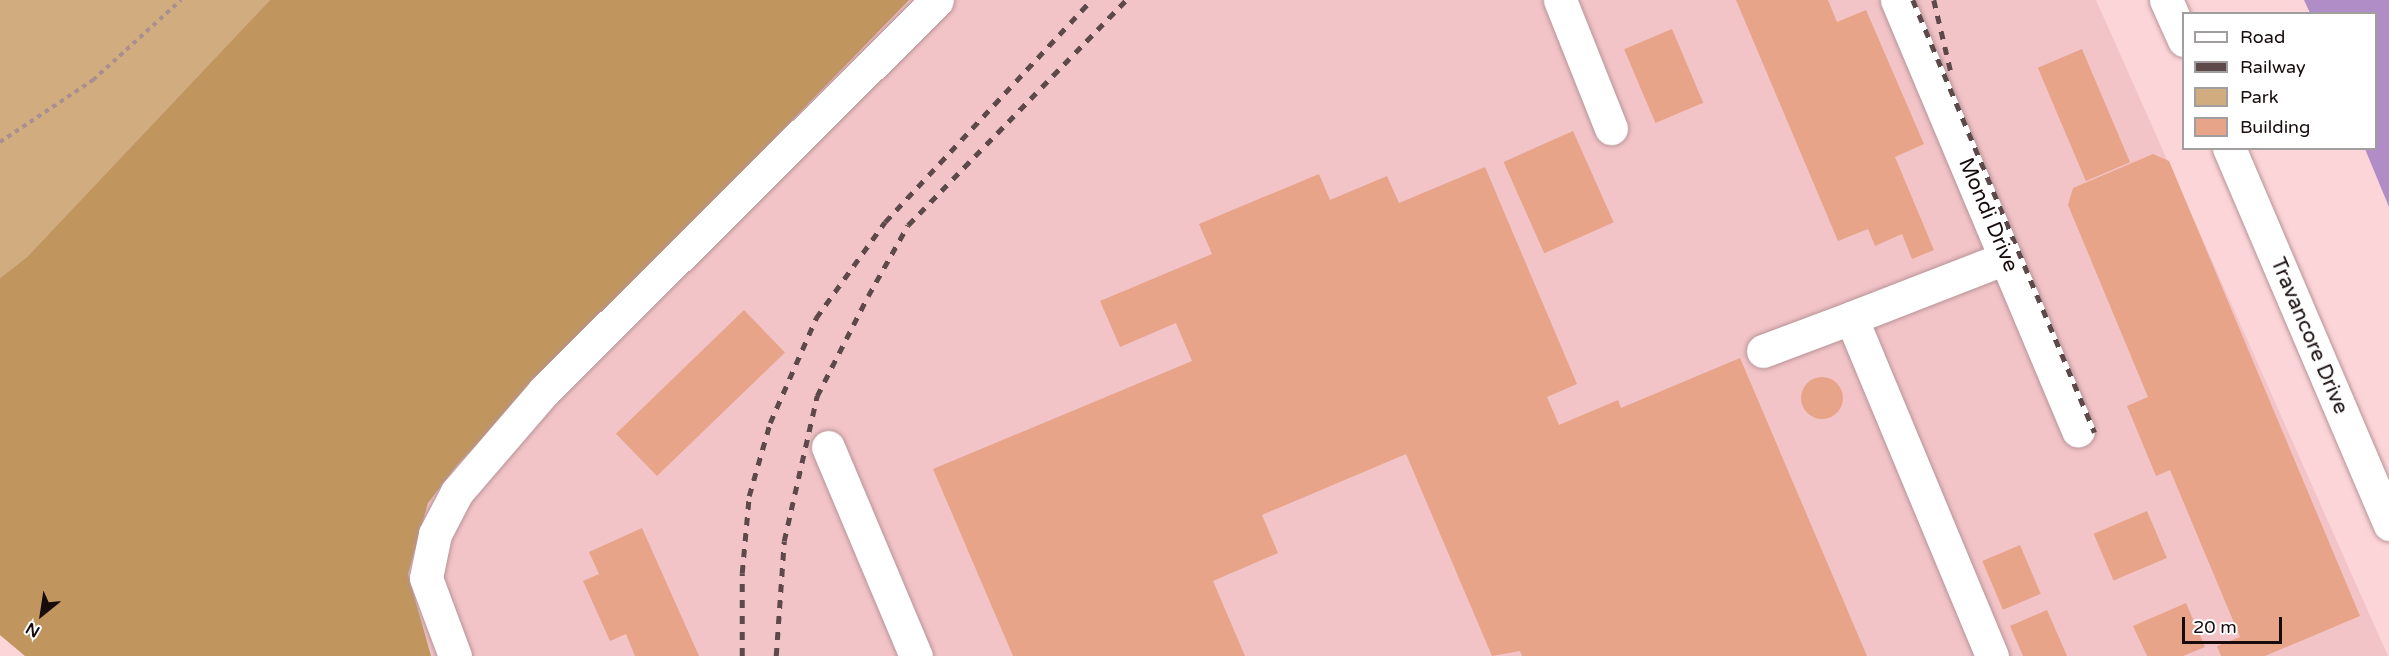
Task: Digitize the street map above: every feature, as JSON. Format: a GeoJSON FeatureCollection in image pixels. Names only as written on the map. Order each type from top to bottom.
{"type":"FeatureCollection","features":[{"type":"Feature","properties":{"kind":"street"},"geometry":{"type":"LineString","coordinates":[[455,656],[426,578],[435,534],[456,492],[544,391],[937,0]]}},
{"type":"Feature","properties":{"kind":"street"},"geometry":{"type":"LineString","coordinates":[[1560,0],[1611,128]]}},
{"type":"Feature","properties":{"kind":"street","name":"Mondi Drive"},"geometry":{"type":"LineString","coordinates":[[1898,0],[2078,429]]}},
{"type":"Feature","properties":{"kind":"street"},"geometry":{"type":"LineString","coordinates":[[2166,0],[2182,36]]}},
{"type":"Feature","properties":{"kind":"street","name":"Travancore Drive"},"geometry":{"type":"LineString","coordinates":[[2230,150],[2389,524]]}},
{"type":"Feature","properties":{"kind":"street"},"geometry":{"type":"LineString","coordinates":[[1763,351],[2006,258]]}},
{"type":"Feature","properties":{"kind":"street"},"geometry":{"type":"LineString","coordinates":[[1851,318],[1992,656]]}},
{"type":"Feature","properties":{"kind":"street"},"geometry":{"type":"LineString","coordinates":[[828,447],[916,656]]}},
{"type":"Feature","properties":{"kind":"path"},"geometry":{"type":"LineString","coordinates":[[0,142],[93,81],[181,0]]}},
{"type":"Feature","properties":{"kind":"shaded area"},"geometry":{"type":"Polygon","coordinates":[[[0,0],[2096,0],[2388,656],[25,656],[0,635],[0,0]]]}},
{"type":"Feature","properties":{"kind":"shaded area"},"geometry":{"type":"Polygon","coordinates":[[[270,0],[909,0],[458,464],[428,503],[408,574],[431,656],[25,656],[0,635],[0,278],[27,257],[270,0]]]}},
{"type":"Feature","properties":{"kind":"shaded area"},"geometry":{"type":"Polygon","coordinates":[[[2304,0],[2389,0],[2389,207],[2365,150],[2377,150],[2377,12],[2310,12],[2304,0]]]}},
{"type":"Feature","properties":{"kind":"green space"},"geometry":{"type":"Polygon","coordinates":[[[0,0],[270,0],[27,257],[0,278],[0,0]]]}},
{"type":"Feature","properties":{"kind":"building"},"geometry":{"type":"Polygon","coordinates":[[[1736,0],[1828,0],[1837,22],[1866,10],[1924,144],[1895,157],[1934,250],[1912,259],[1902,234],[1875,246],[1868,229],[1838,241],[1736,0]]]}},
{"type":"Feature","properties":{"kind":"building"},"geometry":{"type":"Polygon","coordinates":[[[1672,29],[1703,103],[1655,123],[1624,49],[1672,29]]]}},
{"type":"Feature","properties":{"kind":"building"},"geometry":{"type":"Polygon","coordinates":[[[2082,49],[2130,162],[2086,181],[2038,68],[2082,49]]]}},
{"type":"Feature","properties":{"kind":"building"},"geometry":{"type":"Polygon","coordinates":[[[1573,131],[1614,222],[1544,253],[1504,162],[1573,131]]]}},
{"type":"Feature","properties":{"kind":"building"},"geometry":{"type":"Polygon","coordinates":[[[2153,154],[2169,161],[2360,616],[2265,656],[2221,656],[2217,646],[2240,637],[2170,470],[2156,476],[2127,406],[2148,397],[2068,205],[2073,188],[2153,154]]]}},
{"type":"Feature","properties":{"kind":"building"},"geometry":{"type":"Polygon","coordinates":[[[1485,167],[1577,384],[1547,397],[1559,425],[1618,400],[1621,408],[1740,358],[1867,656],[1522,656],[1520,651],[1492,656],[1406,454],[1262,515],[1278,553],[1213,581],[1245,656],[1013,656],[933,469],[1192,361],[1176,323],[1120,347],[1100,301],[1212,254],[1199,224],[1319,174],[1330,200],[1387,176],[1399,203],[1485,167]]]}},
{"type":"Feature","properties":{"kind":"building"},"geometry":{"type":"Polygon","coordinates":[[[744,310],[785,352],[657,476],[616,434],[744,310]]]}},
{"type":"Feature","properties":{"kind":"building"},"geometry":{"type":"Polygon","coordinates":[[[1822,377],[1837,383],[1843,398],[1837,413],[1822,419],[1807,413],[1801,398],[1807,383],[1822,377]]]}},
{"type":"Feature","properties":{"kind":"building"},"geometry":{"type":"Polygon","coordinates":[[[2147,511],[2167,558],[2114,581],[2094,534],[2147,511]]]}},
{"type":"Feature","properties":{"kind":"building"},"geometry":{"type":"Polygon","coordinates":[[[642,528],[699,656],[635,656],[626,634],[610,641],[583,581],[599,574],[589,552],[642,528]]]}},
{"type":"Feature","properties":{"kind":"building"},"geometry":{"type":"Polygon","coordinates":[[[2020,545],[2041,594],[2003,610],[1982,561],[2020,545]]]}},
{"type":"Feature","properties":{"kind":"building"},"geometry":{"type":"Polygon","coordinates":[[[2186,603],[2205,647],[2183,656],[2147,656],[2133,626],[2186,603]]]}},
{"type":"Feature","properties":{"kind":"building"},"geometry":{"type":"Polygon","coordinates":[[[2047,610],[2067,656],[2023,656],[2010,626],[2047,610]]]}},
{"type":"Feature","properties":{"kind":"railway"},"geometry":{"type":"LineString","coordinates":[[742,656],[742,573],[749,496],[770,423],[816,318],[885,222],[1091,0]]}},
{"type":"Feature","properties":{"kind":"railway"},"geometry":{"type":"LineString","coordinates":[[776,656],[784,541],[817,396],[868,296],[908,225],[1126,0]]}},
{"type":"Feature","properties":{"kind":"railway"},"geometry":{"type":"LineString","coordinates":[[1913,0],[2095,432]]}},
{"type":"Feature","properties":{"kind":"railway"},"geometry":{"type":"LineString","coordinates":[[1934,0],[1952,76]]}}]}
